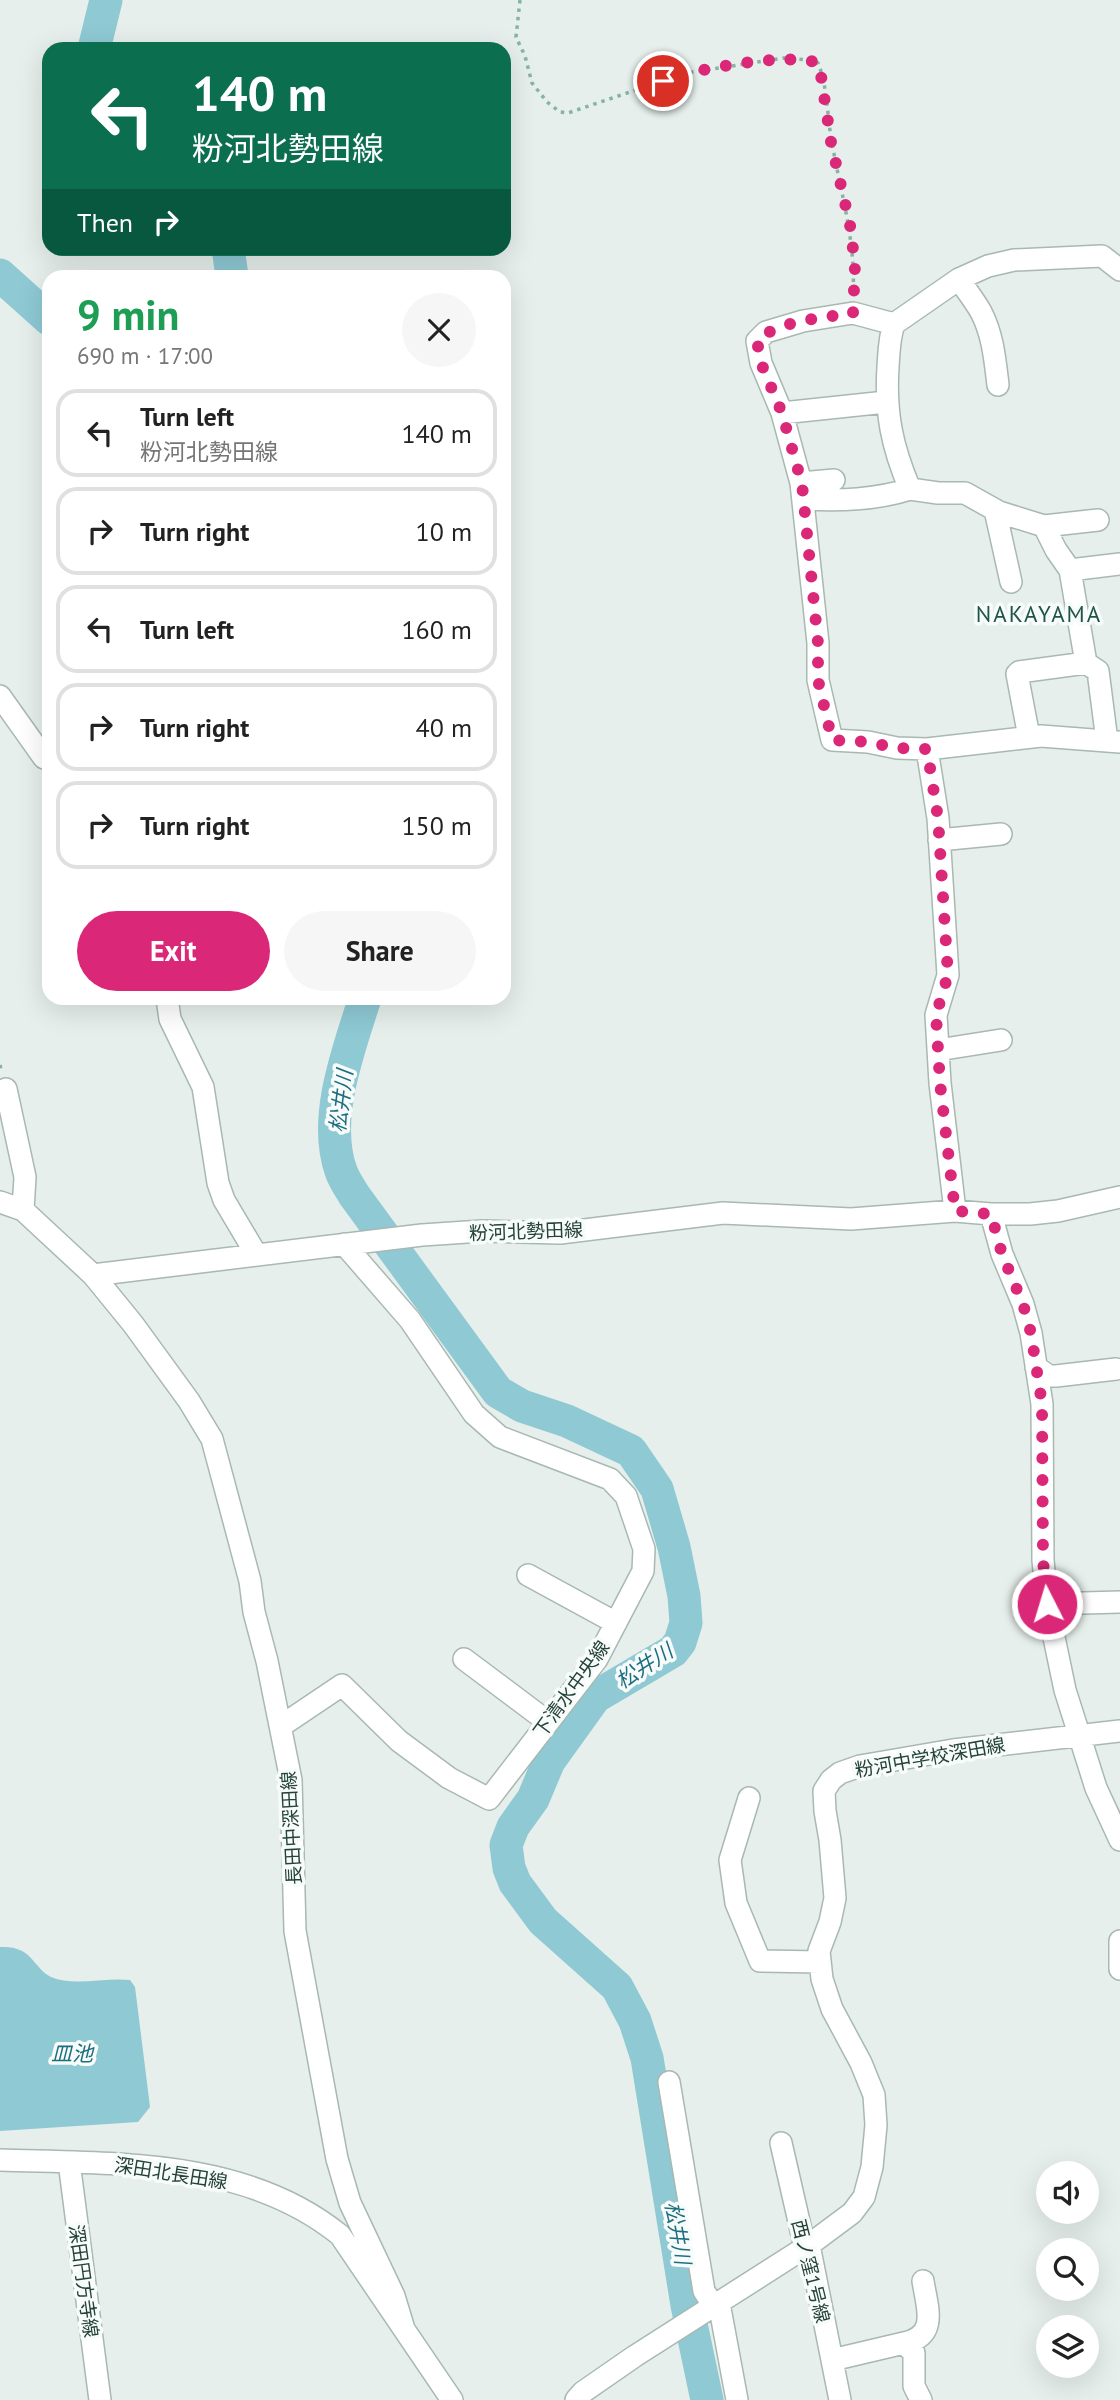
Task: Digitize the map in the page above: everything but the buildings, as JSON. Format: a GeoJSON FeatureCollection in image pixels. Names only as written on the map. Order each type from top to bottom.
{"type":"FeatureCollection","features":[{"type":"Feature","properties":{"kind":"street"},"geometry":{"type":"LineString","coordinates":[[910,489],[899,462],[886,402],[890,336],[894,324],[959,279],[988,266],[1014,260],[1079,256],[1102,257],[1120,270]]}},
{"type":"Feature","properties":{"kind":"street"},"geometry":{"type":"LineString","coordinates":[[959,279],[981,312],[988,330],[998,385]]}},
{"type":"Feature","properties":{"kind":"street"},"geometry":{"type":"LineString","coordinates":[[894,324],[853,313],[803,321],[766,332],[757,341],[761,363],[782,413],[802,491],[818,643],[818,680],[832,740],[927,749],[1041,736],[1114,741],[1110,688],[1098,671],[1086,663],[1019,672],[1017,674],[1029,737]]}},
{"type":"Feature","properties":{"kind":"street"},"geometry":{"type":"LineString","coordinates":[[782,413],[886,402]]}},
{"type":"Feature","properties":{"kind":"street"},"geometry":{"type":"LineString","coordinates":[[802,491],[835,480]]}},
{"type":"Feature","properties":{"kind":"street"},"geometry":{"type":"LineString","coordinates":[[802,491],[833,500],[886,496],[910,489],[965,493],[995,510],[1044,526],[1098,520]]}},
{"type":"Feature","properties":{"kind":"street"},"geometry":{"type":"LineString","coordinates":[[995,510],[1011,582]]}},
{"type":"Feature","properties":{"kind":"street"},"geometry":{"type":"LineString","coordinates":[[1044,526],[1069,570],[1086,663]]}},
{"type":"Feature","properties":{"kind":"street"},"geometry":{"type":"LineString","coordinates":[[1069,570],[1120,564]]}},
{"type":"Feature","properties":{"kind":"street"},"geometry":{"type":"LineString","coordinates":[[0,696],[42,755]]}},
{"type":"Feature","properties":{"kind":"street"},"geometry":{"type":"LineString","coordinates":[[927,749],[939,840],[948,975],[936,1015],[940,1083],[955,1211]]}},
{"type":"Feature","properties":{"kind":"street"},"geometry":{"type":"LineString","coordinates":[[939,840],[1000,834]]}},
{"type":"Feature","properties":{"kind":"street"},"geometry":{"type":"LineString","coordinates":[[168,1005],[170,1019],[203,1087],[218,1182],[224,1200],[256,1254]]}},
{"type":"Feature","properties":{"kind":"street"},"geometry":{"type":"LineString","coordinates":[[938,1050],[1001,1040]]}},
{"type":"Feature","properties":{"kind":"street"},"geometry":{"type":"LineString","coordinates":[[6,1088],[25,1177],[23,1210]]}},
{"type":"Feature","properties":{"kind":"street","name":"粉河北勢田線"},"geometry":{"type":"LineString","coordinates":[[93,1275],[422,1235],[482,1231],[560,1233],[723,1213],[851,1219],[955,1211],[991,1214],[1058,1211],[1120,1197]]}},
{"type":"Feature","properties":{"kind":"street"},"geometry":{"type":"LineString","coordinates":[[0,1202],[23,1210],[93,1275]]}},
{"type":"Feature","properties":{"kind":"street"},"geometry":{"type":"LineString","coordinates":[[991,1214],[1002,1254],[1023,1304],[1042,1404],[1043,1560],[1047,1604],[1065,1690],[1096,1788],[1120,1840]]}},
{"type":"Feature","properties":{"kind":"street","name":"下清水中央線"},"geometry":{"type":"LineString","coordinates":[[281,1726],[342,1685],[399,1741],[449,1778],[489,1799],[597,1659],[643,1572],[644,1549],[626,1496],[610,1479],[500,1437],[474,1414],[410,1320],[351,1243]]}},
{"type":"Feature","properties":{"kind":"street","name":"長田中深田線"},"geometry":{"type":"LineString","coordinates":[[93,1275],[133,1324],[212,1438],[250,1581],[254,1612],[291,1780],[295,1931],[337,2159],[350,2203],[394,2296],[404,2329]]}},
{"type":"Feature","properties":{"kind":"street"},"geometry":{"type":"LineString","coordinates":[[1036,1367],[1049,1376],[1116,1369]]}},
{"type":"Feature","properties":{"kind":"street"},"geometry":{"type":"LineString","coordinates":[[528,1575],[616,1623]]}},
{"type":"Feature","properties":{"kind":"street"},"geometry":{"type":"LineString","coordinates":[[1047,1604],[1120,1602]]}},
{"type":"Feature","properties":{"kind":"street"},"geometry":{"type":"LineString","coordinates":[[464,1659],[548,1723]]}},
{"type":"Feature","properties":{"kind":"street","name":"粉河中学校深田線"},"geometry":{"type":"LineString","coordinates":[[576,2400],[583,2392],[680,2326],[809,2245],[852,2213],[864,2197],[873,2166],[876,2125],[874,2095],[832,2009],[822,1979],[819,1951],[830,1922],[835,1898],[824,1801],[824,1791],[831,1780],[840,1773],[860,1766],[953,1750],[1120,1731]]}},
{"type":"Feature","properties":{"kind":"street"},"geometry":{"type":"LineString","coordinates":[[749,1798],[730,1860],[736,1903],[760,1961],[820,1962]]}},
{"type":"Feature","properties":{"kind":"street"},"geometry":{"type":"LineString","coordinates":[[1120,1941],[1120,1969]]}},
{"type":"Feature","properties":{"kind":"street"},"geometry":{"type":"LineString","coordinates":[[668,2082],[704,2291],[709,2300],[737,2400]]}},
{"type":"Feature","properties":{"kind":"street","name":"西ノ窪1号線"},"geometry":{"type":"LineString","coordinates":[[780,2143],[803,2239],[809,2245],[840,2400]]}},
{"type":"Feature","properties":{"kind":"street","name":"深田北長田線"},"geometry":{"type":"LineString","coordinates":[[0,2160],[135,2164],[218,2177],[287,2203],[320,2219],[340,2235],[452,2400]]}},
{"type":"Feature","properties":{"kind":"street","name":"深田円方寺線"},"geometry":{"type":"LineString","coordinates":[[69,2162],[100,2400]]}},
{"type":"Feature","properties":{"kind":"street"},"geometry":{"type":"LineString","coordinates":[[832,2360],[915,2341],[924,2332],[929,2321],[923,2281]]}},
{"type":"Feature","properties":{"kind":"street"},"geometry":{"type":"LineString","coordinates":[[904,2343],[914,2353],[914,2386],[920,2400]]}},
{"type":"Feature","properties":{"kind":"path"},"geometry":{"type":"LineString","coordinates":[[520,0],[516,37],[525,56],[532,83],[547,102],[560,112],[568,113],[686,73],[784,58],[818,63],[831,142],[850,225],[855,265],[853,313]]}},
{"type":"Feature","properties":{"kind":"water","name":"皿池"},"geometry":{"type":"Polygon","coordinates":[[[0,1947],[22,1951],[46,1974],[60,1980],[130,1980],[135,1987],[150,2107],[138,2122],[0,2131],[0,1947]]]}},
{"type":"Feature","properties":{"kind":"waterway"},"geometry":{"type":"LineString","coordinates":[[96,42],[106,0]]}},
{"type":"Feature","properties":{"kind":"waterway"},"geometry":{"type":"LineString","coordinates":[[229,256],[231,270]]}},
{"type":"Feature","properties":{"kind":"waterway","name":"松井川"},"geometry":{"type":"LineString","coordinates":[[0,275],[42,313]]}},
{"type":"Feature","properties":{"kind":"waterway","name":"松井川"},"geometry":{"type":"LineString","coordinates":[[363,1005],[345,1061],[336,1106],[336,1150],[345,1181],[498,1392],[522,1406],[567,1421],[631,1451],[657,1489],[674,1547],[684,1596],[686,1623],[680,1642],[673,1651],[595,1697],[549,1761],[533,1799],[513,1827],[506,1845],[509,1868],[515,1883],[543,1921],[617,1987],[635,2021],[647,2058],[687,2305],[707,2400]]}},
{"type":"Feature","properties":{"kind":"district","name":"NAKAYAMA"},"geometry":{"type":"Point","coordinates":[1039,613]}},
{"type":"Feature","properties":{"kind":"route"},"geometry":{"type":"LineString","coordinates":[[663,81],[686,73],[784,58],[810,60],[818,63],[820,69],[831,142],[850,225],[855,265],[853,313],[803,321],[766,332],[757,341],[761,363],[782,413],[802,484],[818,643],[818,680],[832,740],[927,749],[930,761],[938,818],[948,975],[936,1015],[940,1083],[955,1211],[991,1214],[1002,1254],[1023,1304],[1031,1333],[1042,1404],[1043,1560],[1047,1604]]}}]}
